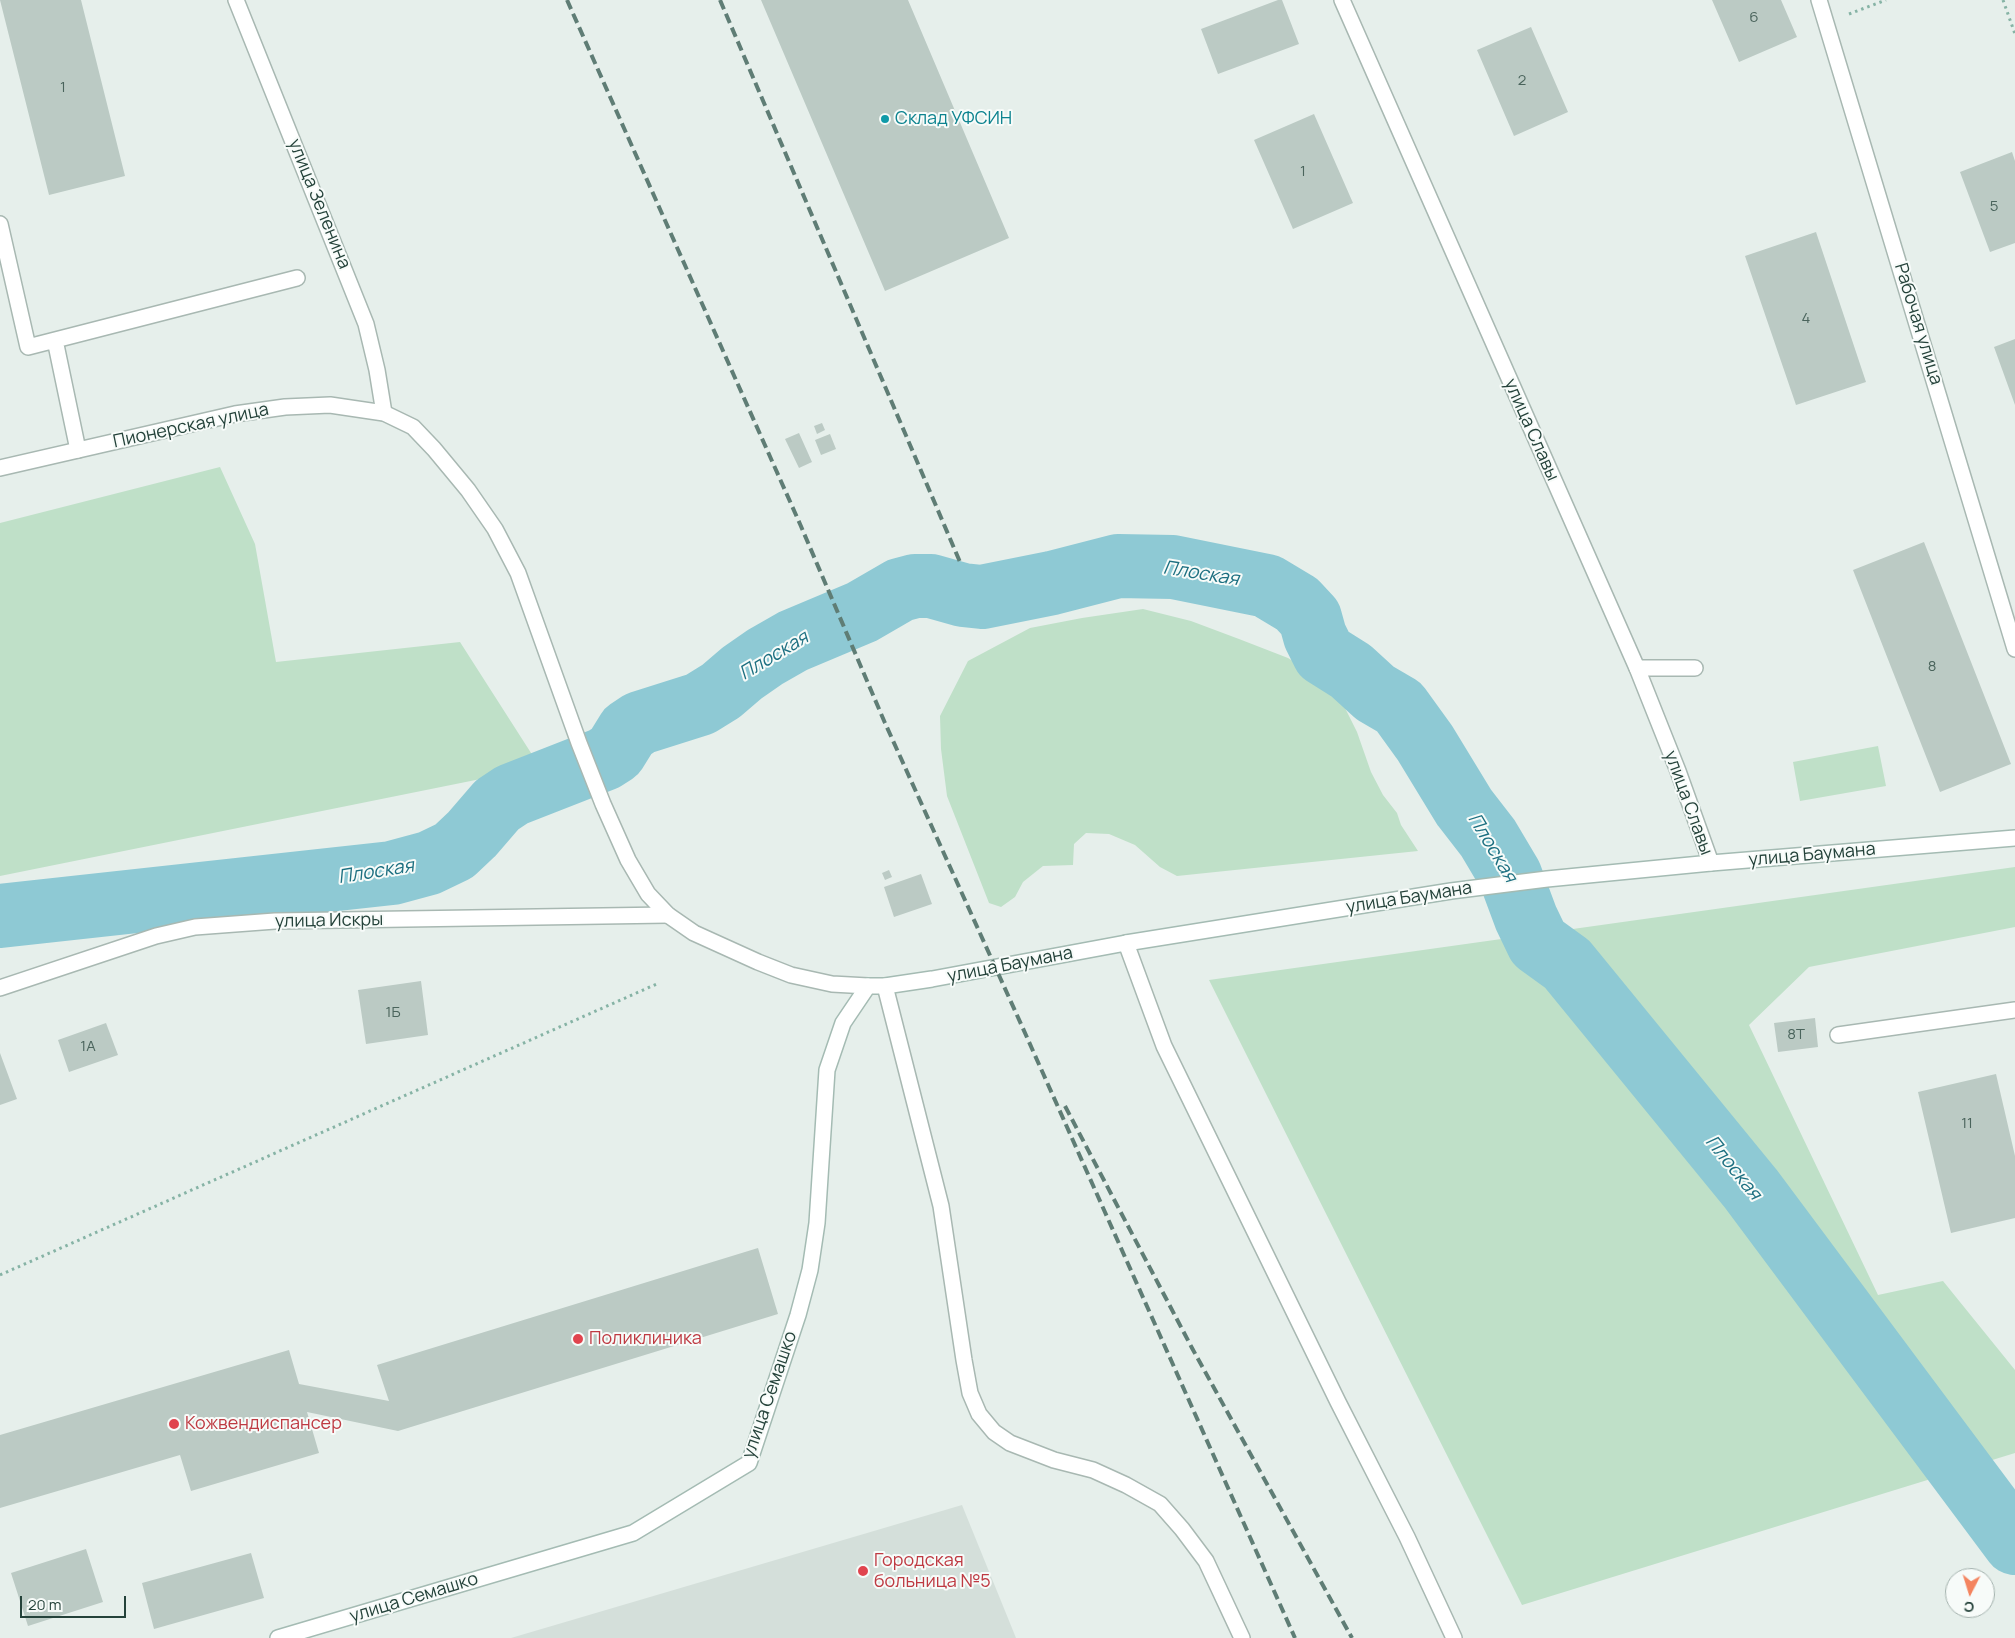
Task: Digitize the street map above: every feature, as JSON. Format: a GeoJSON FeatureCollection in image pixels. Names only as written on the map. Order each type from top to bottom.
{"type":"FeatureCollection","features":[{"type":"Feature","properties":{"kind":"street","name":"улица Зеленина"},"geometry":{"type":"LineString","coordinates":[[236,0],[366,324],[377,370],[384,413]]}},
{"type":"Feature","properties":{"kind":"street","name":"улица Славы"},"geometry":{"type":"LineString","coordinates":[[1342,0],[1637,668],[1678,771],[1711,863]]}},
{"type":"Feature","properties":{"kind":"street","name":"Рабочая улица"},"geometry":{"type":"LineString","coordinates":[[1819,0],[2015,649]]}},
{"type":"Feature","properties":{"kind":"street"},"geometry":{"type":"LineString","coordinates":[[0,224],[28,347],[297,278]]}},
{"type":"Feature","properties":{"kind":"street"},"geometry":{"type":"LineString","coordinates":[[55,340],[78,450]]}},
{"type":"Feature","properties":{"kind":"street","name":"Пионерская улица"},"geometry":{"type":"LineString","coordinates":[[0,468],[235,414],[285,407],[330,405],[384,413],[412,427],[434,449],[468,490],[495,529],[518,573],[580,744]]}},
{"type":"Feature","properties":{"kind":"street"},"geometry":{"type":"LineString","coordinates":[[1637,668],[1695,668]]}},
{"type":"Feature","properties":{"kind":"street","name":"улица Баумана"},"geometry":{"type":"LineString","coordinates":[[580,744],[628,860],[648,894],[668,915],[694,933],[791,975],[832,984],[885,986],[1126,943],[1451,891],[1547,879],[1711,863],[2015,838]]}},
{"type":"Feature","properties":{"kind":"street","name":"улица Искры"},"geometry":{"type":"LineString","coordinates":[[0,988],[156,936],[196,927],[275,921],[668,915]]}},
{"type":"Feature","properties":{"kind":"street"},"geometry":{"type":"LineString","coordinates":[[1126,943],[1168,1055],[1338,1402],[1407,1537],[1454,1638]]}},
{"type":"Feature","properties":{"kind":"street","name":"улица Семашко"},"geometry":{"type":"LineString","coordinates":[[278,1638],[633,1533],[749,1464],[798,1315],[810,1270],[817,1224],[827,1070],[843,1023],[868,986]]}},
{"type":"Feature","properties":{"kind":"street"},"geometry":{"type":"LineString","coordinates":[[885,986],[941,1206],[970,1393],[979,1414],[994,1432],[1010,1443],[1054,1460],[1094,1470],[1160,1504],[1206,1561],[1242,1638]]}},
{"type":"Feature","properties":{"kind":"street"},"geometry":{"type":"LineString","coordinates":[[1838,1036],[2015,1010]]}},
{"type":"Feature","properties":{"kind":"path"},"geometry":{"type":"LineString","coordinates":[[1827,23],[1886,0]]}},
{"type":"Feature","properties":{"kind":"path"},"geometry":{"type":"LineString","coordinates":[[2003,0],[2015,34]]}},
{"type":"Feature","properties":{"kind":"path"},"geometry":{"type":"LineString","coordinates":[[0,1275],[659,983]]}},
{"type":"Feature","properties":{"kind":"shaded area","name":"Городская больница №5"},"geometry":{"type":"Polygon","coordinates":[[[962,1505],[1016,1638],[511,1638],[962,1505]]]}},
{"type":"Feature","properties":{"kind":"green space"},"geometry":{"type":"Polygon","coordinates":[[[220,467],[255,544],[276,662],[460,642],[540,767],[0,876],[0,523],[220,467]]]}},
{"type":"Feature","properties":{"kind":"green space"},"geometry":{"type":"Polygon","coordinates":[[[1143,609],[1191,621],[1239,639],[1288,658],[1316,675],[1341,700],[1357,732],[1371,772],[1418,851],[1177,876],[1160,867],[1135,845],[1109,834],[1086,833],[1074,844],[1073,865],[1043,866],[1023,882],[1015,897],[1001,907],[989,903],[947,796],[941,749],[940,716],[968,661],[1030,628],[1143,609]]]}},
{"type":"Feature","properties":{"kind":"green space"},"geometry":{"type":"Polygon","coordinates":[[[1878,746],[1886,786],[1800,801],[1793,762],[1878,746]]]}},
{"type":"Feature","properties":{"kind":"green space"},"geometry":{"type":"Polygon","coordinates":[[[2015,867],[2015,927],[1809,967],[1749,1025],[1878,1295],[1943,1281],[2015,1370],[2015,1453],[1522,1605],[1209,980],[2015,867]]]}},
{"type":"Feature","properties":{"kind":"building"},"geometry":{"type":"Polygon","coordinates":[[[0,0],[81,0],[125,176],[49,195],[0,0]]]}},
{"type":"Feature","properties":{"kind":"building","name":"Склад УФСИН"},"geometry":{"type":"Polygon","coordinates":[[[761,0],[908,0],[1009,238],[885,291],[761,0]]]}},
{"type":"Feature","properties":{"kind":"building"},"geometry":{"type":"Polygon","coordinates":[[[1282,0],[1299,44],[1218,74],[1201,29],[1282,0]]]}},
{"type":"Feature","properties":{"kind":"building"},"geometry":{"type":"Polygon","coordinates":[[[1712,0],[1781,0],[1797,37],[1739,62],[1712,0]]]}},
{"type":"Feature","properties":{"kind":"building"},"geometry":{"type":"Polygon","coordinates":[[[1531,27],[1568,112],[1514,136],[1477,50],[1531,27]]]}},
{"type":"Feature","properties":{"kind":"building"},"geometry":{"type":"Polygon","coordinates":[[[1314,114],[1353,203],[1293,229],[1254,140],[1314,114]]]}},
{"type":"Feature","properties":{"kind":"building"},"geometry":{"type":"Polygon","coordinates":[[[2012,152],[2015,161],[2015,243],[1990,252],[1960,172],[2012,152]]]}},
{"type":"Feature","properties":{"kind":"building"},"geometry":{"type":"Polygon","coordinates":[[[1816,232],[1866,382],[1796,405],[1745,256],[1816,232]]]}},
{"type":"Feature","properties":{"kind":"building"},"geometry":{"type":"Polygon","coordinates":[[[2015,339],[2015,405],[1994,347],[2015,339]]]}},
{"type":"Feature","properties":{"kind":"building"},"geometry":{"type":"Polygon","coordinates":[[[822,423],[825,430],[817,434],[814,426],[822,423]]]}},
{"type":"Feature","properties":{"kind":"building"},"geometry":{"type":"Polygon","coordinates":[[[799,433],[812,462],[799,468],[785,439],[799,433]]]}},
{"type":"Feature","properties":{"kind":"building"},"geometry":{"type":"Polygon","coordinates":[[[830,434],[836,449],[821,455],[815,440],[830,434]]]}},
{"type":"Feature","properties":{"kind":"building"},"geometry":{"type":"Polygon","coordinates":[[[1924,542],[2011,764],[1940,792],[1853,570],[1924,542]]]}},
{"type":"Feature","properties":{"kind":"building"},"geometry":{"type":"Polygon","coordinates":[[[889,870],[892,877],[885,880],[882,873],[889,870]]]}},
{"type":"Feature","properties":{"kind":"building"},"geometry":{"type":"Polygon","coordinates":[[[921,874],[932,904],[894,917],[884,887],[921,874]]]}},
{"type":"Feature","properties":{"kind":"building"},"geometry":{"type":"Polygon","coordinates":[[[421,981],[428,1035],[366,1044],[358,990],[421,981]]]}},
{"type":"Feature","properties":{"kind":"building"},"geometry":{"type":"Polygon","coordinates":[[[1815,1018],[1818,1047],[1778,1052],[1774,1023],[1815,1018]]]}},
{"type":"Feature","properties":{"kind":"building"},"geometry":{"type":"Polygon","coordinates":[[[106,1023],[118,1055],[69,1072],[58,1040],[106,1023]]]}},
{"type":"Feature","properties":{"kind":"building"},"geometry":{"type":"Polygon","coordinates":[[[0,1053],[17,1099],[0,1105],[0,1053]]]}},
{"type":"Feature","properties":{"kind":"building"},"geometry":{"type":"Polygon","coordinates":[[[1996,1074],[2015,1156],[2015,1218],[1951,1233],[1918,1092],[1996,1074]]]}},
{"type":"Feature","properties":{"kind":"building"},"geometry":{"type":"Polygon","coordinates":[[[758,1248],[778,1314],[398,1431],[307,1412],[319,1453],[191,1491],[180,1455],[0,1508],[0,1435],[289,1350],[299,1384],[389,1401],[377,1365],[758,1248]]]}},
{"type":"Feature","properties":{"kind":"building"},"geometry":{"type":"Polygon","coordinates":[[[86,1549],[103,1602],[28,1626],[11,1573],[86,1549]]]}},
{"type":"Feature","properties":{"kind":"building"},"geometry":{"type":"Polygon","coordinates":[[[251,1553],[264,1598],[154,1629],[142,1583],[251,1553]]]}},
{"type":"Feature","properties":{"kind":"waterway","name":"Плоская"},"geometry":{"type":"LineString","coordinates":[[0,916],[392,873],[429,863],[454,851],[472,834],[497,805],[512,795],[604,759],[615,752],[628,731],[640,723],[700,704],[721,691],[765,657],[793,641],[862,612],[900,590],[915,586],[931,586],[963,595],[982,597],[1052,583],[1118,566],[1173,567],[1267,586],[1297,604],[1310,618],[1315,636],[1324,654],[1351,671],[1375,693],[1399,707],[1425,743],[1464,807],[1488,838],[1510,875],[1526,918],[1538,943],[1567,964],[1751,1189],[2015,1543]]}},
{"type":"Feature","properties":{"kind":"railway"},"geometry":{"type":"LineString","coordinates":[[567,0],[800,524],[885,723],[1295,1638]]}},
{"type":"Feature","properties":{"kind":"railway"},"geometry":{"type":"LineString","coordinates":[[720,0],[960,562]]}},
{"type":"Feature","properties":{"kind":"railway"},"geometry":{"type":"LineString","coordinates":[[1065,1106],[1192,1348],[1352,1638]]}},
{"type":"Feature","properties":{"kind":"place","name":"Склад УФСИН"},"geometry":{"type":"Point","coordinates":[885,119]}},
{"type":"Feature","properties":{"kind":"place","name":"Поликлиника"},"geometry":{"type":"Point","coordinates":[578,1339]}},
{"type":"Feature","properties":{"kind":"place","name":"Кожвендиспансер"},"geometry":{"type":"Point","coordinates":[174,1424]}},
{"type":"Feature","properties":{"kind":"place","name":"Городская больница №5"},"geometry":{"type":"Point","coordinates":[863,1571]}}]}
